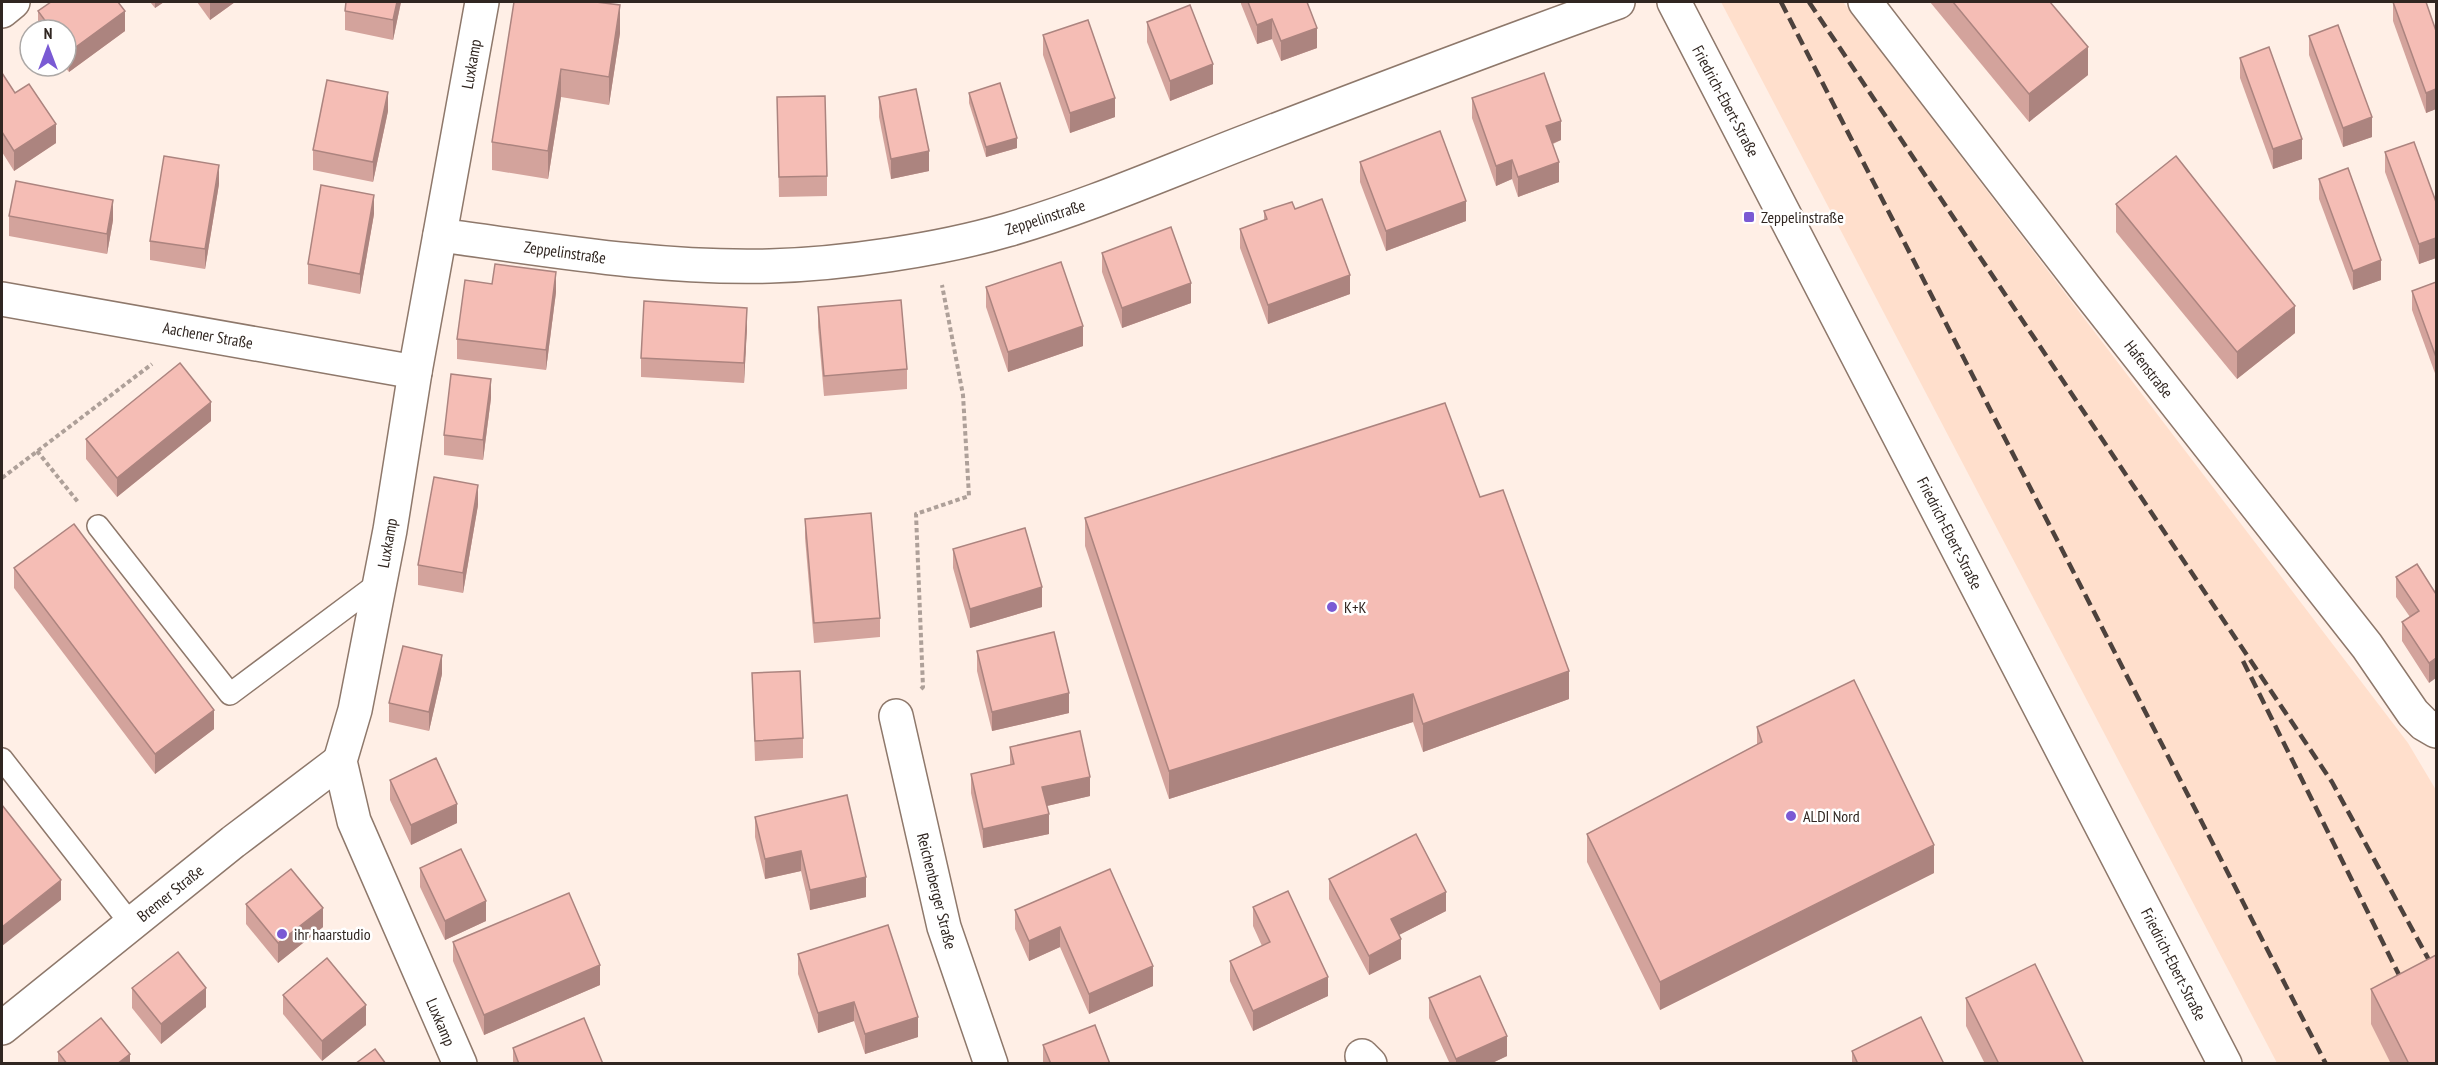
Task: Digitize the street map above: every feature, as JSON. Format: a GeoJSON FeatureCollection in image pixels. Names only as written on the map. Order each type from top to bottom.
{"type":"FeatureCollection","features":[{"type":"Feature","properties":{"kind":"street"},"geometry":{"type":"LineString","coordinates":[[2,11],[13,2]]}},
{"type":"Feature","properties":{"kind":"street","name":"Luxkamp"},"geometry":{"type":"LineString","coordinates":[[460,1064],[354,821],[340,761],[355,710],[380,582],[415,372],[482,2]]}},
{"type":"Feature","properties":{"kind":"street","name":"Zeppelinstraße"},"geometry":{"type":"LineString","coordinates":[[440,235],[642,262],[771,266],[935,246],[1007,230],[1111,195],[1468,56],[1618,2]]}},
{"type":"Feature","properties":{"kind":"street","name":"Friedrich-Ebert-Straße"},"geometry":{"type":"LineString","coordinates":[[1674,2],[2225,1064]]}},
{"type":"Feature","properties":{"kind":"street","name":"Hafenstraße"},"geometry":{"type":"LineString","coordinates":[[1865,2],[2086,289],[2367,646],[2413,713],[2424,724],[2436,731]]}},
{"type":"Feature","properties":{"kind":"street","name":"Aachener Straße"},"geometry":{"type":"LineString","coordinates":[[2,299],[415,372]]}},
{"type":"Feature","properties":{"kind":"street","name":"Reichenberger Straße"},"geometry":{"type":"LineString","coordinates":[[896,716],[944,927],[991,1064]]}},
{"type":"Feature","properties":{"kind":"street","name":"Bremer Straße"},"geometry":{"type":"LineString","coordinates":[[2,1028],[340,761]]}},
{"type":"Feature","properties":{"kind":"lane"},"geometry":{"type":"LineString","coordinates":[[98,526],[230,694],[380,582]]}},
{"type":"Feature","properties":{"kind":"lane"},"geometry":{"type":"LineString","coordinates":[[2,759],[131,924]]}},
{"type":"Feature","properties":{"kind":"path"},"geometry":{"type":"LineString","coordinates":[[896,716],[923,687],[916,514],[969,496],[963,395],[935,246]]}},
{"type":"Feature","properties":{"kind":"path"},"geometry":{"type":"LineString","coordinates":[[2,478],[194,333]]}},
{"type":"Feature","properties":{"kind":"path"},"geometry":{"type":"LineString","coordinates":[[38,451],[98,526]]}},
{"type":"Feature","properties":{"kind":"shaded area"},"geometry":{"type":"Polygon","coordinates":[[[1721,2],[1843,2],[2408,743],[2436,790],[2436,1063],[2277,1063],[1721,2]]]}},
{"type":"Feature","properties":{"kind":"building"},"geometry":{"type":"Polygon","coordinates":[[[51,2],[118,2],[125,11],[78,45],[78,18],[43,18],[38,11],[51,2]]]}},
{"type":"Feature","properties":{"kind":"building"},"geometry":{"type":"Polygon","coordinates":[[[346,2],[397,2],[393,20],[345,11],[346,2]]]}},
{"type":"Feature","properties":{"kind":"building"},"geometry":{"type":"Polygon","coordinates":[[[514,2],[596,2],[620,5],[609,77],[561,69],[548,151],[492,142],[514,2]]]}},
{"type":"Feature","properties":{"kind":"building"},"geometry":{"type":"Polygon","coordinates":[[[1248,2],[1307,2],[1317,28],[1281,41],[1272,19],[1257,25],[1248,2]]]}},
{"type":"Feature","properties":{"kind":"building"},"geometry":{"type":"Polygon","coordinates":[[[1953,2],[2050,2],[2088,47],[2029,94],[1953,2]]]}},
{"type":"Feature","properties":{"kind":"building"},"geometry":{"type":"Polygon","coordinates":[[[2393,2],[2426,2],[2436,31],[2436,89],[2426,93],[2393,2]]]}},
{"type":"Feature","properties":{"kind":"building"},"geometry":{"type":"Polygon","coordinates":[[[1190,5],[1213,64],[1170,81],[1147,22],[1190,5]]]}},
{"type":"Feature","properties":{"kind":"building"},"geometry":{"type":"Polygon","coordinates":[[[1088,20],[1115,98],[1070,113],[1043,35],[1088,20]]]}},
{"type":"Feature","properties":{"kind":"building"},"geometry":{"type":"Polygon","coordinates":[[[2338,25],[2372,117],[2343,128],[2309,36],[2338,25]]]}},
{"type":"Feature","properties":{"kind":"building"},"geometry":{"type":"Polygon","coordinates":[[[2269,47],[2302,139],[2273,149],[2240,58],[2269,47]]]}},
{"type":"Feature","properties":{"kind":"building"},"geometry":{"type":"Polygon","coordinates":[[[2,73],[15,93],[29,84],[56,124],[14,151],[2,132],[2,73]]]}},
{"type":"Feature","properties":{"kind":"building"},"geometry":{"type":"Polygon","coordinates":[[[1544,73],[1561,121],[1546,126],[1559,162],[1518,177],[1512,160],[1496,166],[1472,98],[1544,73]]]}},
{"type":"Feature","properties":{"kind":"building"},"geometry":{"type":"Polygon","coordinates":[[[327,80],[388,92],[373,162],[313,150],[327,80]]]}},
{"type":"Feature","properties":{"kind":"building"},"geometry":{"type":"Polygon","coordinates":[[[1000,83],[1017,138],[986,147],[969,93],[1000,83]]]}},
{"type":"Feature","properties":{"kind":"building"},"geometry":{"type":"Polygon","coordinates":[[[916,89],[929,151],[891,159],[879,97],[916,89]]]}},
{"type":"Feature","properties":{"kind":"building"},"geometry":{"type":"Polygon","coordinates":[[[825,96],[827,176],[779,177],[777,97],[825,96]]]}},
{"type":"Feature","properties":{"kind":"building"},"geometry":{"type":"Polygon","coordinates":[[[1440,131],[1466,201],[1386,231],[1360,162],[1440,131]]]}},
{"type":"Feature","properties":{"kind":"building"},"geometry":{"type":"Polygon","coordinates":[[[2414,142],[2436,202],[2436,238],[2419,244],[2385,152],[2414,142]]]}},
{"type":"Feature","properties":{"kind":"building"},"geometry":{"type":"Polygon","coordinates":[[[164,156],[219,165],[205,249],[150,241],[164,156]]]}},
{"type":"Feature","properties":{"kind":"building"},"geometry":{"type":"Polygon","coordinates":[[[2176,156],[2295,306],[2237,352],[2116,204],[2176,156]]]}},
{"type":"Feature","properties":{"kind":"building"},"geometry":{"type":"Polygon","coordinates":[[[2348,168],[2381,260],[2353,271],[2319,179],[2348,168]]]}},
{"type":"Feature","properties":{"kind":"building"},"geometry":{"type":"Polygon","coordinates":[[[16,181],[113,200],[107,234],[9,216],[16,181]]]}},
{"type":"Feature","properties":{"kind":"building"},"geometry":{"type":"Polygon","coordinates":[[[321,185],[374,195],[360,274],[308,264],[321,185]]]}},
{"type":"Feature","properties":{"kind":"building"},"geometry":{"type":"Polygon","coordinates":[[[1322,199],[1350,275],[1268,305],[1240,229],[1267,219],[1264,211],[1292,202],[1295,209],[1322,199]]]}},
{"type":"Feature","properties":{"kind":"building"},"geometry":{"type":"Polygon","coordinates":[[[1171,227],[1191,283],[1122,308],[1102,253],[1171,227]]]}},
{"type":"Feature","properties":{"kind":"building"},"geometry":{"type":"Polygon","coordinates":[[[1061,262],[1083,326],[1008,352],[986,287],[1061,262]]]}},
{"type":"Feature","properties":{"kind":"building"},"geometry":{"type":"Polygon","coordinates":[[[495,264],[556,272],[546,350],[457,339],[465,280],[492,284],[495,264]]]}},
{"type":"Feature","properties":{"kind":"building"},"geometry":{"type":"Polygon","coordinates":[[[2436,282],[2436,357],[2412,291],[2436,282]]]}},
{"type":"Feature","properties":{"kind":"building"},"geometry":{"type":"Polygon","coordinates":[[[901,300],[907,369],[824,376],[818,307],[901,300]]]}},
{"type":"Feature","properties":{"kind":"building"},"geometry":{"type":"Polygon","coordinates":[[[644,301],[747,308],[744,363],[641,358],[644,301]]]}},
{"type":"Feature","properties":{"kind":"building"},"geometry":{"type":"Polygon","coordinates":[[[180,363],[211,402],[117,478],[86,439],[180,363]]]}},
{"type":"Feature","properties":{"kind":"building"},"geometry":{"type":"Polygon","coordinates":[[[451,374],[491,379],[483,440],[444,435],[451,374]]]}},
{"type":"Feature","properties":{"kind":"building"},"geometry":{"type":"Polygon","coordinates":[[[1445,403],[1480,497],[1503,490],[1569,671],[1423,724],[1413,694],[1169,771],[1085,518],[1445,403]]]}},
{"type":"Feature","properties":{"kind":"building"},"geometry":{"type":"Polygon","coordinates":[[[434,477],[478,485],[463,573],[418,565],[434,477]]]}},
{"type":"Feature","properties":{"kind":"building"},"geometry":{"type":"Polygon","coordinates":[[[871,513],[880,618],[814,623],[805,519],[871,513]]]}},
{"type":"Feature","properties":{"kind":"building"},"geometry":{"type":"Polygon","coordinates":[[[74,524],[214,710],[155,754],[14,568],[74,524]]]}},
{"type":"Feature","properties":{"kind":"building"},"geometry":{"type":"Polygon","coordinates":[[[1025,528],[1042,587],[970,609],[953,549],[1025,528]]]}},
{"type":"Feature","properties":{"kind":"building"},"geometry":{"type":"Polygon","coordinates":[[[2417,564],[2436,594],[2436,658],[2429,663],[2402,622],[2419,611],[2396,577],[2417,564]]]}},
{"type":"Feature","properties":{"kind":"building"},"geometry":{"type":"Polygon","coordinates":[[[1054,632],[1069,693],[992,712],[977,651],[1054,632]]]}},
{"type":"Feature","properties":{"kind":"building"},"geometry":{"type":"Polygon","coordinates":[[[403,646],[442,655],[429,712],[389,703],[403,646]]]}},
{"type":"Feature","properties":{"kind":"building"},"geometry":{"type":"Polygon","coordinates":[[[800,671],[803,738],[755,741],[752,673],[800,671]]]}},
{"type":"Feature","properties":{"kind":"building","name":"ALDI Nord"},"geometry":{"type":"Polygon","coordinates":[[[1854,680],[1934,845],[1660,982],[1587,834],[1762,742],[1757,727],[1854,680]]]}},
{"type":"Feature","properties":{"kind":"building"},"geometry":{"type":"Polygon","coordinates":[[[1080,731],[1090,777],[1042,787],[1049,814],[983,829],[971,774],[1014,764],[1010,747],[1080,731]]]}},
{"type":"Feature","properties":{"kind":"building"},"geometry":{"type":"Polygon","coordinates":[[[436,758],[457,804],[411,825],[390,780],[436,758]]]}},
{"type":"Feature","properties":{"kind":"building"},"geometry":{"type":"Polygon","coordinates":[[[847,795],[866,877],[810,890],[801,851],[765,859],[755,817],[847,795]]]}},
{"type":"Feature","properties":{"kind":"building"},"geometry":{"type":"Polygon","coordinates":[[[2,805],[61,880],[2,927],[2,805]]]}},
{"type":"Feature","properties":{"kind":"building"},"geometry":{"type":"Polygon","coordinates":[[[1416,834],[1446,892],[1391,919],[1401,939],[1369,956],[1329,879],[1416,834]]]}},
{"type":"Feature","properties":{"kind":"building"},"geometry":{"type":"Polygon","coordinates":[[[461,849],[486,901],[445,921],[420,868],[461,849]]]}},
{"type":"Feature","properties":{"kind":"building"},"geometry":{"type":"Polygon","coordinates":[[[291,869],[323,908],[278,943],[246,904],[291,869]]]}},
{"type":"Feature","properties":{"kind":"building"},"geometry":{"type":"Polygon","coordinates":[[[1110,869],[1153,966],[1089,994],[1060,927],[1029,941],[1015,910],[1110,869]]]}},
{"type":"Feature","properties":{"kind":"building"},"geometry":{"type":"Polygon","coordinates":[[[1288,891],[1328,977],[1253,1011],[1230,961],[1270,942],[1253,907],[1288,891]]]}},
{"type":"Feature","properties":{"kind":"building"},"geometry":{"type":"Polygon","coordinates":[[[569,893],[600,965],[484,1015],[453,942],[569,893]]]}},
{"type":"Feature","properties":{"kind":"building"},"geometry":{"type":"Polygon","coordinates":[[[888,925],[918,1017],[865,1034],[854,1002],[818,1013],[798,954],[888,925]]]}},
{"type":"Feature","properties":{"kind":"building"},"geometry":{"type":"Polygon","coordinates":[[[178,952],[206,988],[161,1024],[132,988],[178,952]]]}},
{"type":"Feature","properties":{"kind":"building"},"geometry":{"type":"Polygon","coordinates":[[[2436,955],[2436,1064],[2409,1064],[2371,989],[2436,955]]]}},
{"type":"Feature","properties":{"kind":"building"},"geometry":{"type":"Polygon","coordinates":[[[327,958],[366,1005],[322,1041],[283,995],[327,958]]]}},
{"type":"Feature","properties":{"kind":"building"},"geometry":{"type":"Polygon","coordinates":[[[2035,964],[2084,1064],[1999,1064],[1966,998],[2035,964]]]}},
{"type":"Feature","properties":{"kind":"building"},"geometry":{"type":"Polygon","coordinates":[[[1480,976],[1507,1036],[1456,1059],[1429,998],[1480,976]]]}},
{"type":"Feature","properties":{"kind":"building"},"geometry":{"type":"Polygon","coordinates":[[[1921,1017],[1944,1064],[1858,1064],[1852,1051],[1921,1017]]]}},
{"type":"Feature","properties":{"kind":"building"},"geometry":{"type":"Polygon","coordinates":[[[101,1018],[130,1054],[117,1064],[67,1064],[58,1052],[101,1018]]]}},
{"type":"Feature","properties":{"kind":"building"},"geometry":{"type":"Polygon","coordinates":[[[584,1018],[603,1064],[519,1064],[513,1048],[584,1018]]]}},
{"type":"Feature","properties":{"kind":"building"},"geometry":{"type":"Polygon","coordinates":[[[1095,1025],[1110,1064],[1051,1064],[1043,1045],[1095,1025]]]}},
{"type":"Feature","properties":{"kind":"building"},"geometry":{"type":"Polygon","coordinates":[[[375,1049],[386,1064],[355,1064],[375,1049]]]}},
{"type":"Feature","properties":{"kind":"railway"},"geometry":{"type":"LineString","coordinates":[[1781,2],[2326,1064]]}},
{"type":"Feature","properties":{"kind":"railway"},"geometry":{"type":"LineString","coordinates":[[1809,2],[2332,782],[2436,973]]}},
{"type":"Feature","properties":{"kind":"railway"},"geometry":{"type":"LineString","coordinates":[[2243,661],[2406,989]]}},
{"type":"Feature","properties":{"kind":"place","name":"Zeppelinstraße"},"geometry":{"type":"Point","coordinates":[1749,217]}},
{"type":"Feature","properties":{"kind":"place","name":"K+K"},"geometry":{"type":"Point","coordinates":[1332,607]}},
{"type":"Feature","properties":{"kind":"place","name":"ALDI Nord"},"geometry":{"type":"Point","coordinates":[1791,816]}},
{"type":"Feature","properties":{"kind":"place","name":"ihr haarstudio"},"geometry":{"type":"Point","coordinates":[282,934]}}]}
